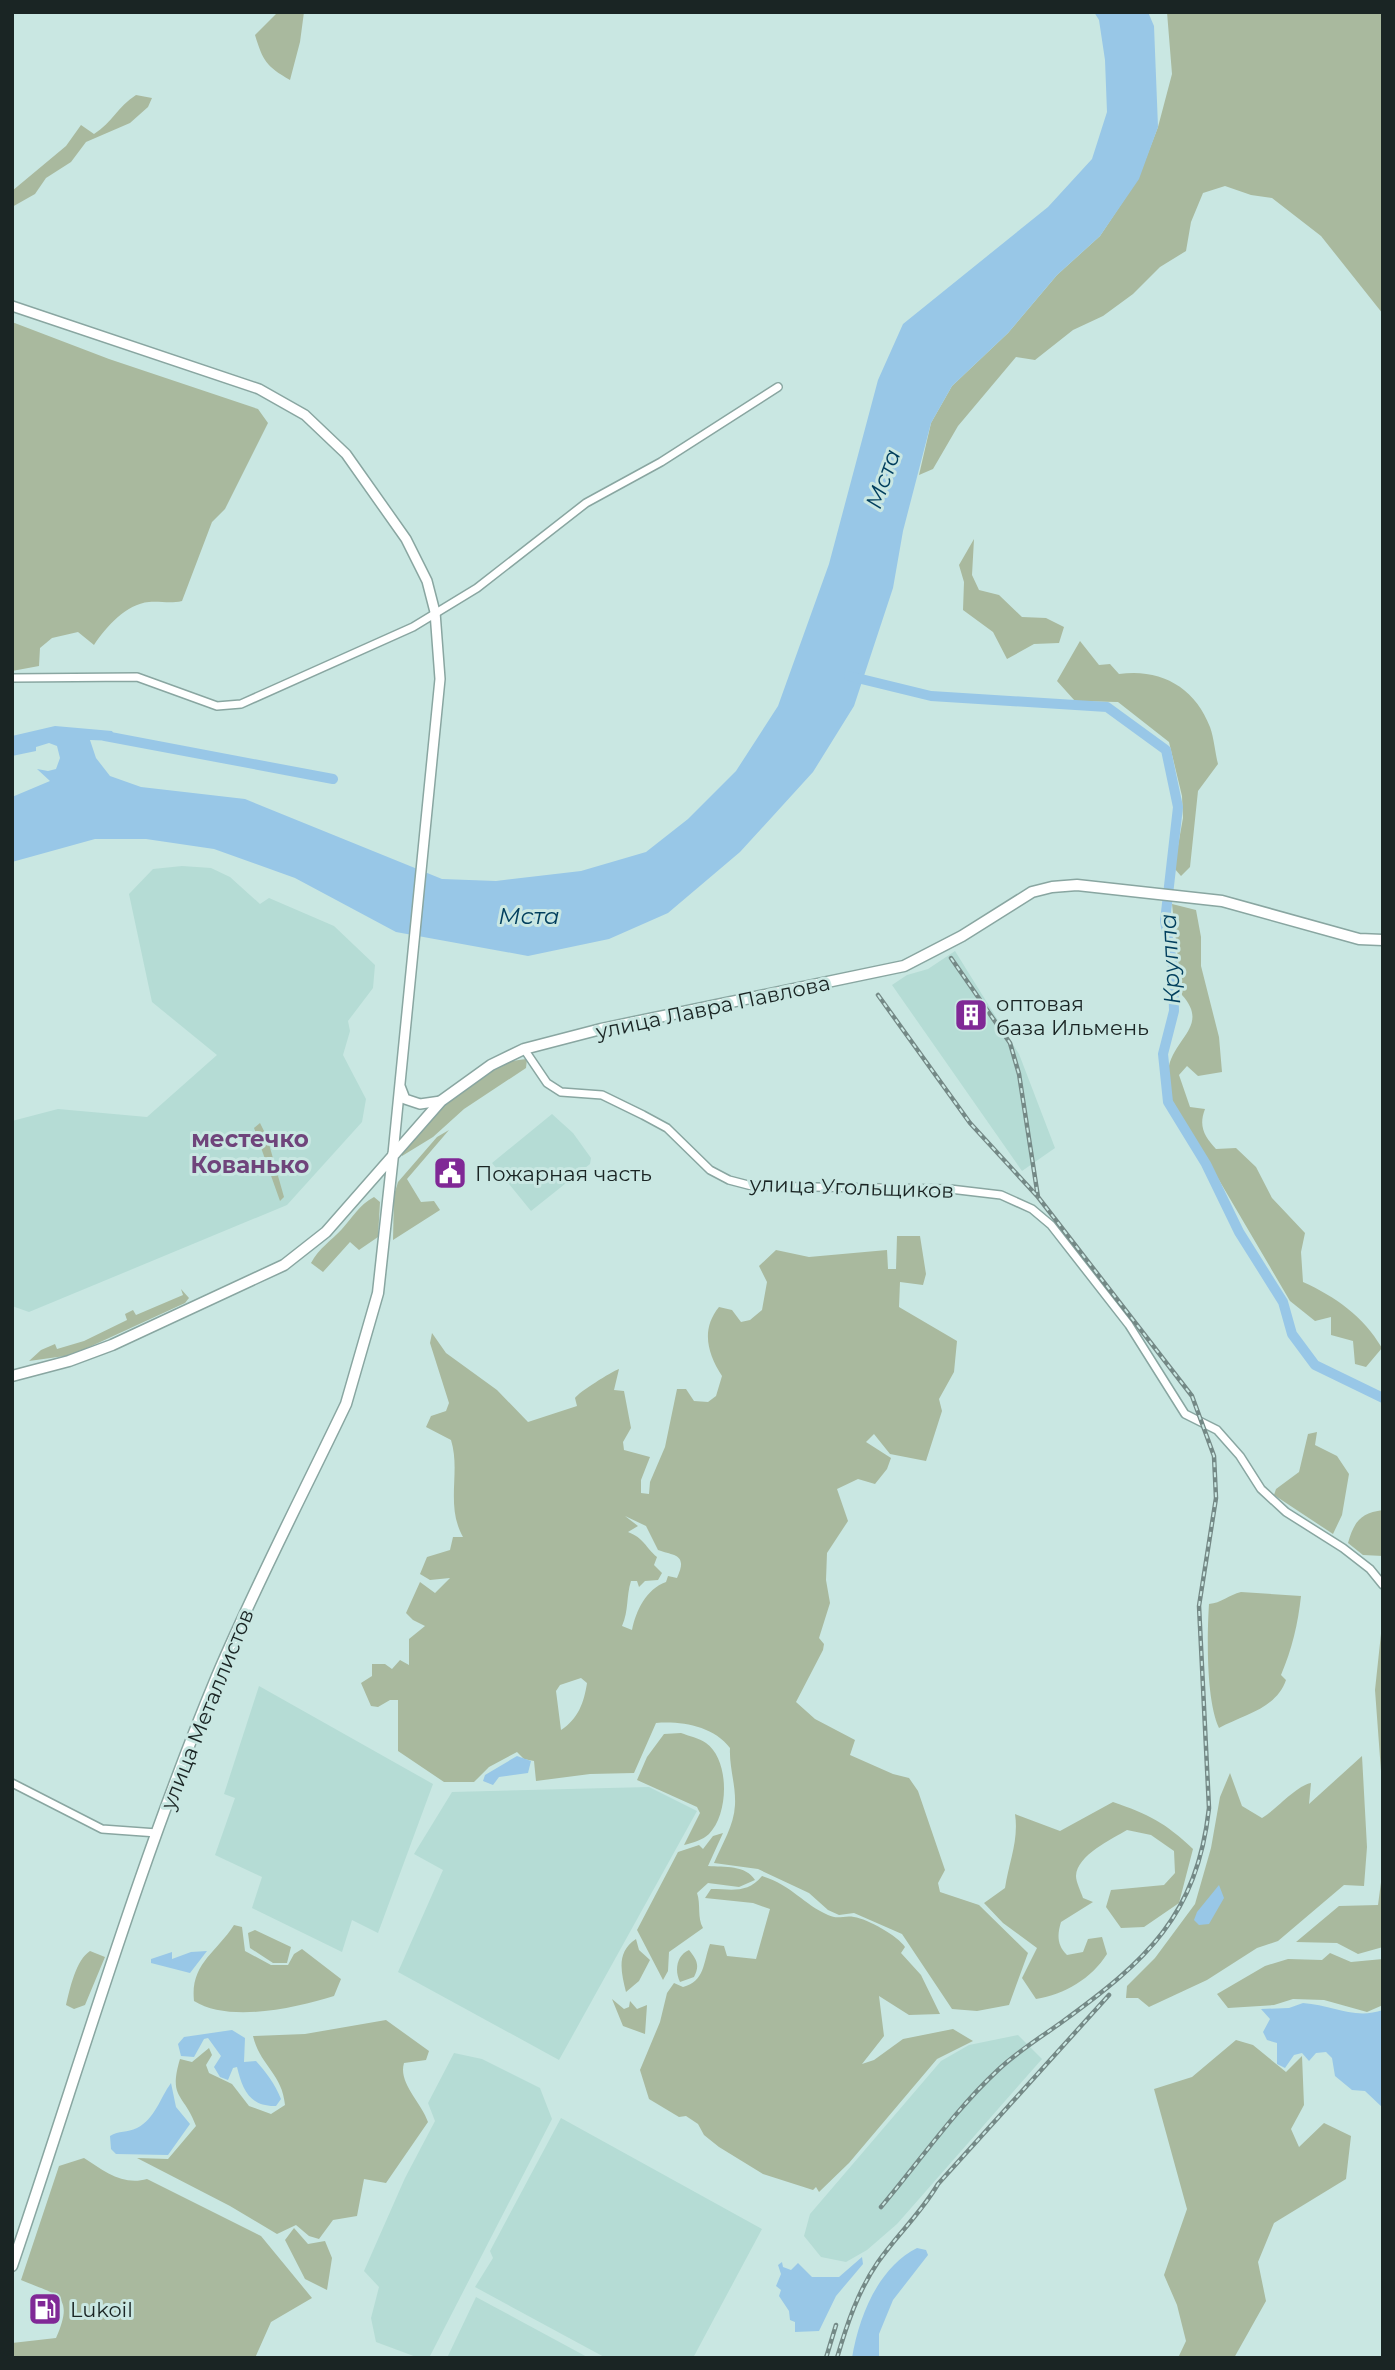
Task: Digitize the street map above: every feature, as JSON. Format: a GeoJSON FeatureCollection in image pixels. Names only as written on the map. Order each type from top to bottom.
{"type":"FeatureCollection","features":[{"type":"Feature","properties":{"kind":"main road"},"geometry":{"type":"LineString","coordinates":[[12,306],[260,389],[305,415],[346,454],[392,515],[427,581],[435,612],[440,679],[421,848],[412,974],[393,1154]]}},
{"type":"Feature","properties":{"kind":"main road","name":"улица Лавра Павлова"},"geometry":{"type":"LineString","coordinates":[[12,1376],[69,1361],[112,1345],[284,1265],[326,1232],[441,1101],[491,1065],[524,1049],[601,1029],[904,966],[962,936],[1032,892],[1052,887],[1077,885],[1231,902],[1359,939],[1383,940]]}},
{"type":"Feature","properties":{"kind":"main road"},"geometry":{"type":"LineString","coordinates":[[400,1085],[405,1099],[420,1104],[441,1101]]}},
{"type":"Feature","properties":{"kind":"main road","name":"улица Металлистов"},"geometry":{"type":"LineString","coordinates":[[12,2266],[54,2133],[157,1833],[242,1619],[346,1404],[378,1293],[393,1154]]}},
{"type":"Feature","properties":{"kind":"street"},"geometry":{"type":"LineString","coordinates":[[12,678],[137,677],[217,705],[241,704],[413,627],[477,588],[586,503],[661,462],[778,387]]}},
{"type":"Feature","properties":{"kind":"street","name":"улица Угольщиков"},"geometry":{"type":"LineString","coordinates":[[524,1049],[547,1083],[561,1092],[602,1095],[643,1115],[667,1129],[710,1170],[729,1180],[752,1186],[950,1189],[1014,1199],[1051,1225],[1129,1325],[1185,1414],[1217,1430],[1240,1456],[1261,1489],[1286,1512],[1343,1548],[1370,1569],[1383,1584]]}},
{"type":"Feature","properties":{"kind":"street"},"geometry":{"type":"LineString","coordinates":[[12,1783],[102,1829],[157,1833]]}},
{"type":"Feature","properties":{"kind":"shaded area"},"geometry":{"type":"Polygon","coordinates":[[[278,12],[304,12],[300,42],[290,80],[267,62],[255,35],[278,12]]]}},
{"type":"Feature","properties":{"kind":"shaded area"},"geometry":{"type":"Polygon","coordinates":[[[1167,12],[1383,12],[1383,314],[1321,236],[1272,198],[1251,195],[1225,186],[1203,193],[1191,222],[1186,251],[1160,267],[1133,294],[1103,316],[1073,330],[1035,360],[1016,357],[958,426],[933,469],[919,475],[931,423],[952,386],[1008,333],[1057,275],[1100,236],[1138,179],[1158,127],[1172,74],[1167,12]]]}},
{"type":"Feature","properties":{"kind":"shaded area"},"geometry":{"type":"Polygon","coordinates":[[[136,95],[152,98],[148,107],[130,123],[86,142],[71,162],[46,178],[35,194],[12,207],[12,191],[66,146],[81,125],[94,134],[136,95]]]}},
{"type":"Feature","properties":{"kind":"shaded area"},"geometry":{"type":"Polygon","coordinates":[[[12,322],[109,359],[258,409],[268,423],[225,509],[212,522],[182,601],[149,602],[132,607],[104,631],[94,645],[78,632],[52,638],[40,648],[39,666],[12,671],[12,322]]]}},
{"type":"Feature","properties":{"kind":"shaded area"},"geometry":{"type":"Polygon","coordinates":[[[974,539],[972,575],[979,590],[999,595],[1022,617],[1046,618],[1064,627],[1059,643],[1034,644],[1007,659],[993,632],[963,610],[964,582],[959,565],[974,539]]]}},
{"type":"Feature","properties":{"kind":"shaded area"},"geometry":{"type":"Polygon","coordinates":[[[1080,641],[1099,665],[1110,664],[1119,674],[1148,674],[1174,683],[1195,701],[1210,727],[1218,764],[1198,791],[1190,867],[1181,876],[1174,868],[1183,818],[1182,796],[1169,742],[1118,702],[1075,701],[1057,681],[1080,641]]]}},
{"type":"Feature","properties":{"kind":"shaded area"},"geometry":{"type":"Polygon","coordinates":[[[182,866],[211,868],[230,877],[260,904],[269,898],[334,926],[375,965],[373,988],[348,1021],[350,1031],[343,1055],[366,1099],[362,1122],[287,1205],[29,1312],[12,1306],[12,1121],[58,1109],[147,1117],[217,1055],[152,1002],[129,894],[153,869],[182,866]]]}},
{"type":"Feature","properties":{"kind":"shaded area"},"geometry":{"type":"Polygon","coordinates":[[[1172,904],[1196,910],[1201,937],[1201,966],[1219,1037],[1222,1072],[1198,1076],[1187,1066],[1179,1075],[1190,1107],[1205,1109],[1202,1121],[1212,1145],[1216,1149],[1236,1148],[1256,1167],[1272,1198],[1305,1233],[1301,1252],[1303,1282],[1348,1309],[1366,1326],[1382,1348],[1366,1367],[1355,1364],[1353,1341],[1331,1335],[1331,1317],[1315,1321],[1290,1301],[1172,1100],[1169,1066],[1192,1023],[1192,1015],[1182,995],[1172,904]]]}},
{"type":"Feature","properties":{"kind":"shaded area"},"geometry":{"type":"Polygon","coordinates":[[[955,951],[1019,1054],[1055,1148],[1022,1171],[892,985],[907,975],[928,969],[955,951]]]}},
{"type":"Feature","properties":{"kind":"shaded area"},"geometry":{"type":"Polygon","coordinates":[[[527,1059],[526,1068],[464,1109],[433,1137],[402,1156],[402,1150],[457,1092],[490,1070],[508,1062],[527,1059]]]}},
{"type":"Feature","properties":{"kind":"shaded area"},"geometry":{"type":"Polygon","coordinates":[[[552,1114],[573,1133],[591,1158],[590,1164],[531,1211],[492,1163],[552,1114]]]}},
{"type":"Feature","properties":{"kind":"shaded area"},"geometry":{"type":"Polygon","coordinates":[[[260,1123],[267,1137],[284,1197],[280,1201],[254,1128],[260,1123]]]}},
{"type":"Feature","properties":{"kind":"shaded area"},"geometry":{"type":"Polygon","coordinates":[[[449,1130],[407,1179],[421,1202],[434,1201],[440,1210],[393,1240],[394,1195],[398,1182],[437,1137],[449,1130]]]}},
{"type":"Feature","properties":{"kind":"shaded area"},"geometry":{"type":"Polygon","coordinates":[[[374,1197],[380,1202],[378,1237],[359,1250],[350,1242],[323,1272],[311,1263],[360,1208],[374,1197]]]}},
{"type":"Feature","properties":{"kind":"shaded area"},"geometry":{"type":"Polygon","coordinates":[[[897,1236],[920,1236],[926,1274],[923,1285],[900,1282],[899,1307],[957,1341],[954,1372],[939,1399],[942,1411],[926,1461],[890,1454],[874,1434],[866,1442],[891,1458],[887,1469],[875,1484],[858,1479],[837,1489],[848,1521],[827,1553],[826,1580],[830,1603],[819,1638],[824,1644],[823,1650],[796,1702],[815,1719],[855,1740],[850,1755],[909,1778],[918,1791],[945,1870],[938,1883],[940,1892],[979,1905],[1028,1953],[1009,2005],[977,2011],[952,2009],[902,1934],[854,1913],[839,1915],[828,1910],[809,1893],[758,1869],[714,1863],[730,1828],[735,1805],[730,1748],[706,1730],[686,1724],[656,1723],[634,1773],[590,1774],[536,1781],[534,1761],[524,1759],[517,1752],[489,1767],[474,1782],[444,1782],[398,1751],[398,1700],[390,1700],[378,1707],[371,1706],[361,1683],[372,1676],[372,1664],[385,1664],[392,1669],[400,1660],[409,1665],[409,1639],[425,1626],[406,1613],[420,1582],[435,1593],[450,1578],[430,1580],[420,1574],[427,1557],[450,1550],[453,1537],[463,1537],[455,1513],[455,1464],[451,1440],[426,1427],[431,1416],[446,1411],[449,1403],[430,1343],[432,1333],[446,1353],[497,1390],[528,1422],[577,1406],[575,1398],[578,1395],[619,1369],[614,1390],[624,1391],[631,1428],[623,1442],[624,1450],[650,1457],[641,1480],[641,1493],[649,1494],[650,1482],[665,1447],[677,1389],[686,1389],[694,1401],[708,1402],[716,1396],[722,1376],[708,1341],[713,1315],[719,1307],[732,1310],[741,1322],[750,1320],[762,1310],[767,1282],[759,1266],[776,1250],[809,1257],[887,1250],[888,1269],[896,1269],[897,1236]],[[625,1516],[638,1526],[628,1532],[641,1540],[657,1557],[654,1565],[662,1573],[658,1580],[645,1581],[639,1587],[637,1581],[631,1581],[622,1626],[632,1630],[639,1608],[648,1595],[666,1582],[668,1576],[677,1578],[681,1564],[678,1557],[658,1550],[646,1526],[625,1516]],[[581,1678],[560,1685],[556,1691],[561,1730],[572,1721],[582,1704],[587,1683],[581,1678]]]}},
{"type":"Feature","properties":{"kind":"shaded area"},"geometry":{"type":"Polygon","coordinates":[[[181,1289],[189,1298],[185,1303],[72,1355],[29,1361],[41,1350],[55,1344],[57,1349],[84,1341],[127,1320],[125,1314],[133,1310],[136,1315],[183,1295],[181,1289]]]}},
{"type":"Feature","properties":{"kind":"shaded area"},"geometry":{"type":"Polygon","coordinates":[[[1317,1432],[1315,1445],[1337,1456],[1349,1474],[1342,1515],[1333,1534],[1274,1495],[1276,1489],[1299,1472],[1308,1434],[1317,1432]]]}},
{"type":"Feature","properties":{"kind":"shaded area"},"geometry":{"type":"Polygon","coordinates":[[[1383,1510],[1383,1556],[1363,1555],[1348,1543],[1353,1529],[1363,1516],[1383,1510]]]}},
{"type":"Feature","properties":{"kind":"shaded area"},"geometry":{"type":"Polygon","coordinates":[[[1241,1592],[1301,1596],[1291,1646],[1281,1675],[1286,1680],[1281,1690],[1258,1710],[1219,1728],[1210,1685],[1209,1604],[1241,1592]]]}},
{"type":"Feature","properties":{"kind":"shaded area"},"geometry":{"type":"Polygon","coordinates":[[[1383,1615],[1383,1798],[1375,1690],[1383,1615]]]}},
{"type":"Feature","properties":{"kind":"shaded area"},"geometry":{"type":"Polygon","coordinates":[[[259,1686],[433,1784],[378,1933],[352,1920],[342,1952],[252,1908],[262,1877],[215,1855],[235,1798],[224,1794],[259,1686]]]}},
{"type":"Feature","properties":{"kind":"shaded area"},"geometry":{"type":"Polygon","coordinates":[[[681,1733],[703,1741],[714,1751],[723,1774],[724,1787],[716,1825],[704,1838],[684,1845],[700,1813],[697,1807],[637,1780],[647,1757],[664,1734],[681,1733]]]}},
{"type":"Feature","properties":{"kind":"shaded area"},"geometry":{"type":"Polygon","coordinates":[[[1362,1756],[1367,1847],[1364,1886],[1344,1885],[1278,1941],[1257,1948],[1207,1980],[1149,2007],[1138,1998],[1126,1998],[1127,1986],[1155,1958],[1195,1904],[1211,1848],[1220,1797],[1230,1773],[1242,1806],[1262,1818],[1299,1788],[1311,1783],[1309,1804],[1362,1756]]]}},
{"type":"Feature","properties":{"kind":"shaded area"},"geometry":{"type":"Polygon","coordinates":[[[649,1787],[697,1811],[559,2060],[398,1972],[443,1870],[414,1854],[452,1792],[649,1787]]]}},
{"type":"Feature","properties":{"kind":"shaded area"},"geometry":{"type":"Polygon","coordinates":[[[1113,1802],[1156,1820],[1193,1849],[1179,1903],[1144,1927],[1121,1928],[1106,1907],[1111,1890],[1164,1885],[1175,1873],[1174,1851],[1151,1835],[1127,1830],[1096,1848],[1082,1861],[1076,1876],[1083,1898],[1093,1902],[1061,1922],[1059,1940],[1067,1955],[1083,1952],[1088,1939],[1102,1937],[1107,1954],[1093,1971],[1076,1984],[1036,1999],[1022,1978],[1037,1948],[1003,1923],[984,1903],[1005,1888],[1015,1842],[1015,1814],[1060,1831],[1113,1802]]]}},
{"type":"Feature","properties":{"kind":"shaded area"},"geometry":{"type":"Polygon","coordinates":[[[723,1833],[708,1866],[740,1869],[755,1880],[739,1887],[708,1883],[697,1893],[703,1928],[669,1952],[668,1971],[663,1980],[637,1930],[678,1852],[699,1845],[703,1849],[713,1836],[723,1833]]]}},
{"type":"Feature","properties":{"kind":"shaded area"},"geometry":{"type":"Polygon","coordinates":[[[1383,1867],[1383,1947],[1358,1954],[1337,1943],[1296,1942],[1339,1906],[1378,1905],[1383,1867]]]}},
{"type":"Feature","properties":{"kind":"shaded area"},"geometry":{"type":"Polygon","coordinates":[[[762,1876],[782,1885],[828,1915],[860,1918],[889,1933],[905,1947],[901,1953],[921,1975],[940,2014],[909,2015],[879,1996],[884,2036],[862,2064],[874,2060],[903,2039],[953,2029],[973,2041],[937,2059],[849,2163],[819,2192],[816,2187],[813,2190],[763,2174],[719,2147],[704,2135],[698,2124],[686,2116],[679,2117],[649,2099],[640,2070],[660,2022],[667,1993],[674,1983],[683,1987],[696,1980],[710,1944],[724,1946],[727,1956],[756,1959],[770,1909],[753,1903],[705,1898],[711,1889],[745,1888],[762,1876]]]}},
{"type":"Feature","properties":{"kind":"shaded area"},"geometry":{"type":"Polygon","coordinates":[[[234,1925],[242,1927],[245,1951],[271,1965],[288,1965],[294,1954],[302,1949],[341,1979],[334,1996],[282,2009],[244,2012],[209,2008],[194,2001],[196,1977],[200,1968],[234,1925]]]}},
{"type":"Feature","properties":{"kind":"shaded area"},"geometry":{"type":"Polygon","coordinates":[[[255,1930],[291,1947],[287,1963],[273,1963],[250,1948],[248,1933],[255,1930]]]}},
{"type":"Feature","properties":{"kind":"shaded area"},"geometry":{"type":"Polygon","coordinates":[[[636,1939],[639,1950],[650,1960],[639,1981],[626,1992],[622,1970],[623,1956],[636,1939]]]}},
{"type":"Feature","properties":{"kind":"shaded area"},"geometry":{"type":"Polygon","coordinates":[[[689,1950],[696,1960],[697,1969],[694,1977],[680,1982],[678,1963],[682,1955],[689,1950]]]}},
{"type":"Feature","properties":{"kind":"shaded area"},"geometry":{"type":"Polygon","coordinates":[[[90,1951],[105,1957],[85,2005],[74,2009],[66,2005],[69,1991],[77,1968],[90,1951]]]}},
{"type":"Feature","properties":{"kind":"shaded area"},"geometry":{"type":"Polygon","coordinates":[[[1330,1953],[1351,1962],[1383,1959],[1383,2005],[1367,2012],[1324,2000],[1293,1999],[1274,2005],[1228,2008],[1217,1994],[1265,1966],[1288,1959],[1322,1960],[1330,1953]]]}},
{"type":"Feature","properties":{"kind":"shaded area"},"geometry":{"type":"Polygon","coordinates":[[[612,1999],[624,2009],[629,2007],[630,2001],[637,2009],[647,2005],[645,2034],[623,2026],[612,1999]]]}},
{"type":"Feature","properties":{"kind":"shaded area"},"geometry":{"type":"Polygon","coordinates":[[[386,2020],[429,2051],[426,2060],[404,2063],[403,2070],[407,2085],[428,2122],[386,2183],[364,2179],[357,2216],[333,2220],[319,2239],[309,2236],[296,2225],[277,2234],[230,2206],[137,2158],[168,2159],[196,2126],[177,2089],[180,2059],[192,2062],[209,2048],[212,2055],[206,2065],[209,2073],[232,2084],[249,2106],[271,2114],[285,2105],[283,2094],[253,2036],[305,2034],[386,2020]]]}},
{"type":"Feature","properties":{"kind":"shaded area"},"geometry":{"type":"Polygon","coordinates":[[[1018,2035],[1042,2059],[897,2224],[867,2250],[846,2262],[821,2257],[804,2236],[810,2214],[941,2061],[969,2045],[1018,2035]]]}},
{"type":"Feature","properties":{"kind":"shaded area"},"geometry":{"type":"Polygon","coordinates":[[[1236,2040],[1253,2045],[1286,2072],[1302,2056],[1304,2105],[1291,2129],[1299,2147],[1324,2123],[1351,2136],[1346,2179],[1274,2223],[1258,2262],[1266,2301],[1234,2358],[1178,2358],[1186,2341],[1177,2305],[1164,2275],[1187,2209],[1154,2089],[1192,2077],[1236,2040]]]}},
{"type":"Feature","properties":{"kind":"shaded area"},"geometry":{"type":"Polygon","coordinates":[[[454,2053],[482,2059],[540,2088],[552,2119],[429,2358],[419,2358],[376,2342],[371,2318],[379,2287],[364,2271],[405,2178],[435,2121],[428,2103],[454,2053]]]}},
{"type":"Feature","properties":{"kind":"shaded area"},"geometry":{"type":"Polygon","coordinates":[[[561,2118],[762,2229],[693,2358],[606,2358],[475,2287],[493,2258],[490,2251],[561,2118]]]}},
{"type":"Feature","properties":{"kind":"shaded area"},"geometry":{"type":"Polygon","coordinates":[[[84,2158],[122,2179],[147,2179],[261,2236],[312,2298],[271,2322],[255,2358],[12,2358],[12,2343],[56,2338],[62,2323],[64,2312],[59,2298],[21,2280],[59,2166],[84,2158]]]}},
{"type":"Feature","properties":{"kind":"shaded area"},"geometry":{"type":"Polygon","coordinates":[[[294,2228],[308,2244],[325,2241],[332,2258],[327,2290],[305,2279],[285,2240],[294,2228]]]}},
{"type":"Feature","properties":{"kind":"shaded area"},"geometry":{"type":"Polygon","coordinates":[[[476,2297],[589,2358],[447,2358],[476,2297]]]}},
{"type":"Feature","properties":{"kind":"water","name":"Мста"},"geometry":{"type":"Polygon","coordinates":[[[1094,12],[1148,12],[1154,26],[1158,127],[1139,179],[1100,236],[1057,275],[1008,333],[952,386],[931,423],[903,531],[893,588],[854,706],[813,772],[740,852],[668,913],[609,939],[528,956],[396,932],[295,878],[214,849],[146,839],[95,839],[12,862],[12,797],[50,781],[37,769],[56,769],[60,758],[57,746],[49,743],[36,747],[36,751],[12,756],[12,736],[55,726],[112,731],[118,741],[90,740],[96,758],[110,776],[141,787],[245,799],[442,879],[496,881],[581,871],[646,852],[688,819],[736,771],[778,706],[829,564],[878,380],[903,324],[1048,207],[1092,159],[1107,112],[1105,60],[1099,20],[1094,12]]]}},
{"type":"Feature","properties":{"kind":"water"},"geometry":{"type":"Polygon","coordinates":[[[517,1756],[531,1761],[528,1773],[499,1777],[493,1785],[483,1781],[485,1775],[517,1756]]]}},
{"type":"Feature","properties":{"kind":"water"},"geometry":{"type":"Polygon","coordinates":[[[1219,1885],[1224,1898],[1209,1924],[1199,1925],[1194,1920],[1197,1912],[1219,1885]]]}},
{"type":"Feature","properties":{"kind":"water"},"geometry":{"type":"Polygon","coordinates":[[[207,1951],[190,1973],[151,1963],[151,1959],[172,1952],[172,1959],[191,1952],[207,1951]]]}},
{"type":"Feature","properties":{"kind":"water"},"geometry":{"type":"Polygon","coordinates":[[[1303,2003],[1353,2013],[1383,2010],[1383,2108],[1365,2091],[1352,2090],[1335,2076],[1332,2058],[1326,2052],[1316,2053],[1309,2061],[1302,2053],[1294,2055],[1285,2068],[1277,2064],[1277,2043],[1267,2040],[1263,2032],[1270,2019],[1261,2009],[1289,2008],[1303,2003]]]}},
{"type":"Feature","properties":{"kind":"water"},"geometry":{"type":"Polygon","coordinates":[[[232,2030],[245,2038],[244,2062],[256,2061],[273,2083],[281,2099],[276,2106],[259,2103],[248,2095],[237,2067],[233,2068],[228,2080],[220,2077],[214,2067],[221,2056],[208,2038],[204,2039],[194,2057],[181,2056],[178,2044],[184,2037],[232,2030]]]}},
{"type":"Feature","properties":{"kind":"water"},"geometry":{"type":"Polygon","coordinates":[[[171,2083],[176,2107],[190,2124],[168,2155],[116,2154],[111,2149],[110,2136],[133,2130],[143,2124],[153,2114],[171,2083]]]}},
{"type":"Feature","properties":{"kind":"water"},"geometry":{"type":"Polygon","coordinates":[[[917,2248],[926,2250],[928,2255],[893,2300],[879,2334],[879,2358],[852,2358],[865,2310],[872,2295],[891,2268],[917,2248]]]}},
{"type":"Feature","properties":{"kind":"water"},"geometry":{"type":"Polygon","coordinates":[[[862,2257],[863,2264],[836,2296],[819,2331],[795,2332],[795,2322],[790,2320],[789,2311],[779,2296],[781,2290],[776,2286],[781,2274],[778,2265],[782,2262],[783,2267],[791,2270],[798,2263],[812,2277],[839,2277],[862,2257]]]}},
{"type":"Feature","properties":{"kind":"waterway","name":"Круппа"},"geometry":{"type":"LineString","coordinates":[[849,676],[931,696],[1107,707],[1166,750],[1178,807],[1165,921],[1173,967],[1174,1011],[1163,1054],[1168,1102],[1206,1164],[1239,1232],[1283,1302],[1292,1334],[1315,1365],[1383,1398]]}},
{"type":"Feature","properties":{"kind":"waterway"},"geometry":{"type":"LineString","coordinates":[[105,736],[333,779]]}},
{"type":"Feature","properties":{"kind":"railway"},"geometry":{"type":"LineString","coordinates":[[951,958],[1010,1043],[1019,1074],[1038,1197]]}},
{"type":"Feature","properties":{"kind":"railway"},"geometry":{"type":"LineString","coordinates":[[878,995],[970,1123],[1038,1197],[1192,1396],[1214,1456],[1216,1498],[1199,1606],[1209,1808],[1203,1846],[1193,1878],[1179,1907],[1162,1933],[1142,1956],[1092,2000],[998,2070],[952,2119],[881,2207]]}},
{"type":"Feature","properties":{"kind":"railway"},"geometry":{"type":"LineString","coordinates":[[837,2358],[859,2296],[885,2252],[938,2184],[1109,1995]]}},
{"type":"Feature","properties":{"kind":"railway"},"geometry":{"type":"LineString","coordinates":[[826,2358],[836,2325]]}},
{"type":"Feature","properties":{"kind":"place","name":"оптовая база Ильмень"},"geometry":{"type":"Point","coordinates":[971,1015]}},
{"type":"Feature","properties":{"kind":"place","name":"Пожарная часть"},"geometry":{"type":"Point","coordinates":[450,1173]}},
{"type":"Feature","properties":{"kind":"place","name":"Lukoil"},"geometry":{"type":"Point","coordinates":[45,2309]}},
{"type":"Feature","properties":{"kind":"district","name":"местечко Кованько"},"geometry":{"type":"Point","coordinates":[250,1152]}}]}
